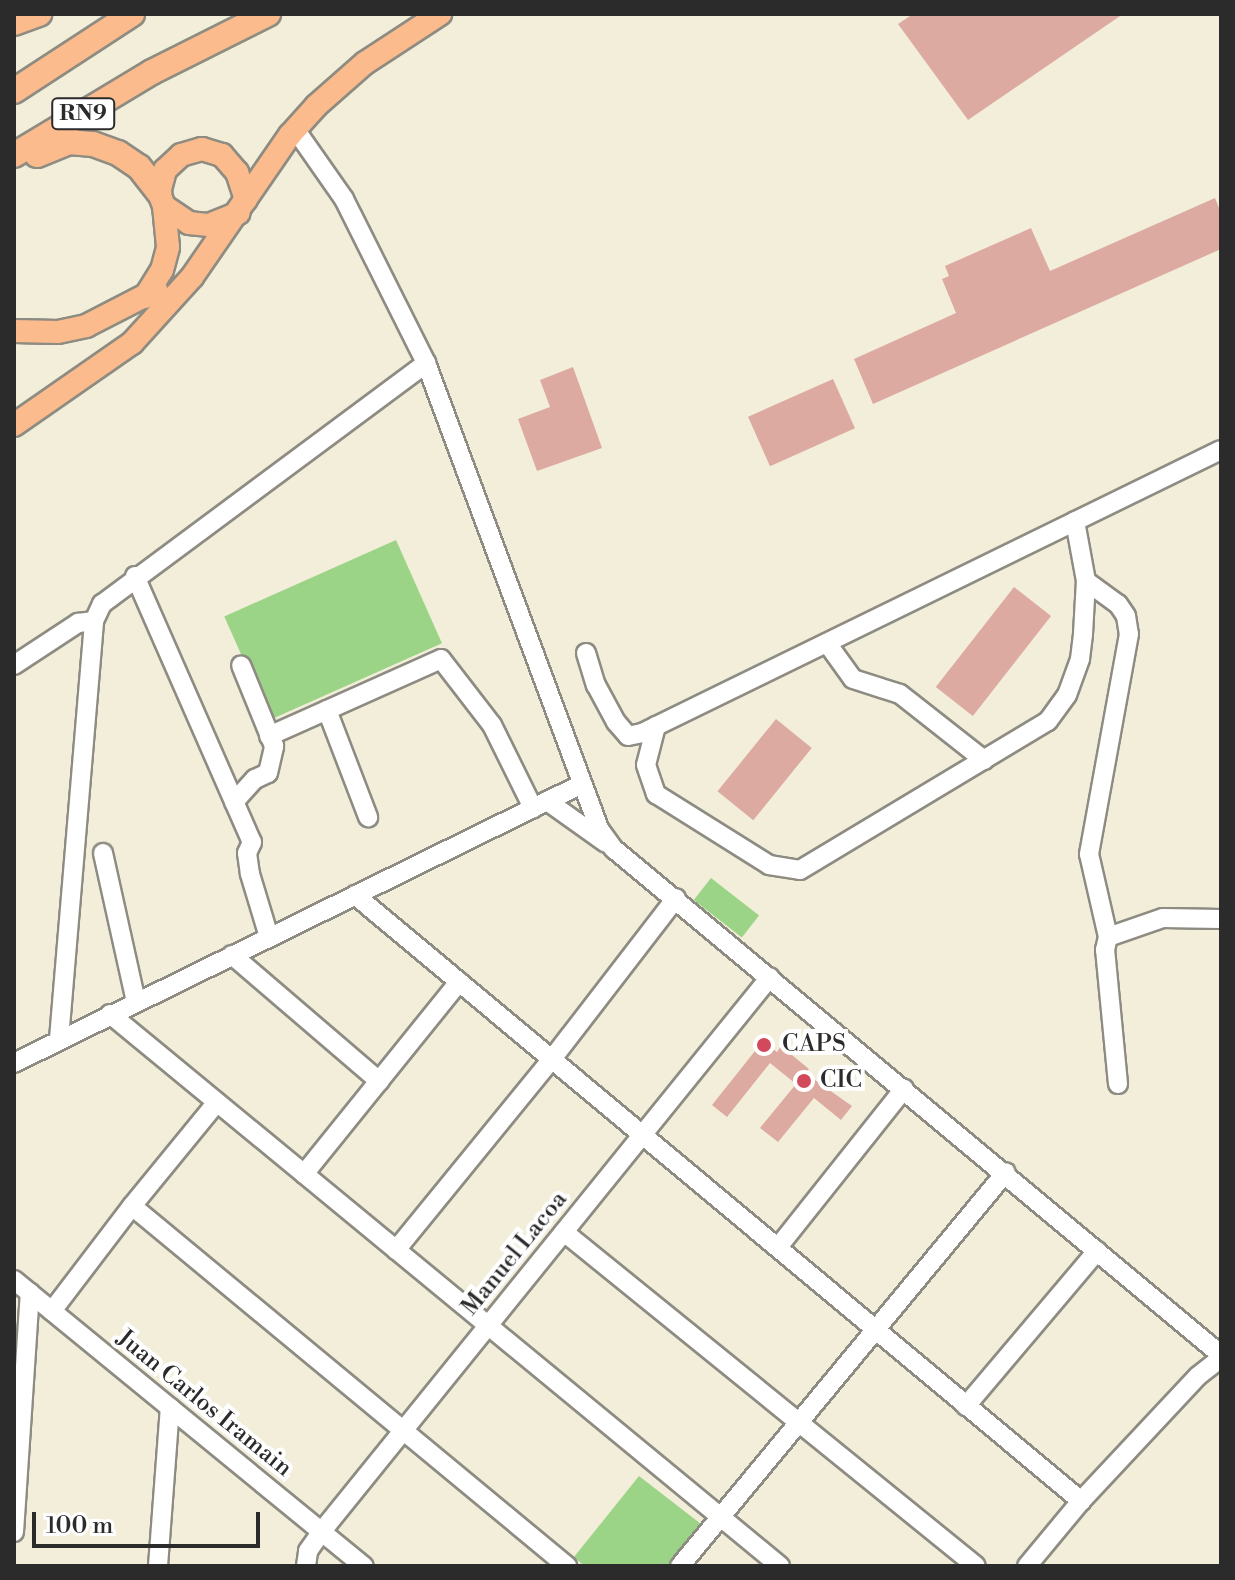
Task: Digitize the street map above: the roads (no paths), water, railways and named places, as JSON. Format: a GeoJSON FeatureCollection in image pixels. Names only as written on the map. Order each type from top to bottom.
{"type":"FeatureCollection","features":[{"type":"Feature","properties":{"kind":"highway"},"geometry":{"type":"LineString","coordinates":[[14,23],[39,14]]}},
{"type":"Feature","properties":{"kind":"highway","name":"RN9"},"geometry":{"type":"LineString","coordinates":[[14,91],[132,14]]}},
{"type":"Feature","properties":{"kind":"highway"},"geometry":{"type":"LineString","coordinates":[[152,72],[242,14]]}},
{"type":"Feature","properties":{"kind":"highway","name":"RN9"},"geometry":{"type":"LineString","coordinates":[[14,155],[152,72],[268,14]]}},
{"type":"Feature","properties":{"kind":"highway"},"geometry":{"type":"LineString","coordinates":[[14,167],[69,142],[93,144],[118,153],[139,167],[161,200]]}},
{"type":"Feature","properties":{"kind":"main road"},"geometry":{"type":"LineString","coordinates":[[14,425],[122,352],[174,298],[211,253],[295,129],[365,63],[440,14]]}},
{"type":"Feature","properties":{"kind":"main road"},"geometry":{"type":"LineString","coordinates":[[145,297],[162,270],[168,247],[161,200],[165,170],[181,155],[202,149],[222,155],[237,172],[243,206]]}},
{"type":"Feature","properties":{"kind":"main road"},"geometry":{"type":"LineString","coordinates":[[161,200],[189,223],[209,225],[243,206]]}},
{"type":"Feature","properties":{"kind":"main road"},"geometry":{"type":"LineString","coordinates":[[14,331],[58,332],[86,326],[145,297],[211,253]]}},
{"type":"Feature","properties":{"kind":"street"},"geometry":{"type":"LineString","coordinates":[[295,129],[344,199],[426,363],[582,784],[600,830],[614,849]]}},
{"type":"Feature","properties":{"kind":"street"},"geometry":{"type":"LineString","coordinates":[[59,1039],[94,621],[102,604],[135,576],[426,363]]}},
{"type":"Feature","properties":{"kind":"street"},"geometry":{"type":"LineString","coordinates":[[586,653],[596,685],[616,722],[628,736],[656,726],[1221,450]]}},
{"type":"Feature","properties":{"kind":"street"},"geometry":{"type":"LineString","coordinates":[[656,726],[646,765],[656,794],[769,865],[800,870],[1048,721],[1067,695],[1080,659],[1086,581],[1075,521]]}},
{"type":"Feature","properties":{"kind":"street"},"geometry":{"type":"LineString","coordinates":[[135,576],[252,842],[247,853],[250,874],[269,937]]}},
{"type":"Feature","properties":{"kind":"street"},"geometry":{"type":"LineString","coordinates":[[1086,581],[1118,604],[1126,616],[1129,634],[1089,854],[1108,937],[1105,950],[1118,1084]]}},
{"type":"Feature","properties":{"kind":"street"},"geometry":{"type":"LineString","coordinates":[[14,665],[78,623],[94,621]]}},
{"type":"Feature","properties":{"kind":"street"},"geometry":{"type":"LineString","coordinates":[[827,643],[853,679],[900,694],[984,760]]}},
{"type":"Feature","properties":{"kind":"street"},"geometry":{"type":"LineString","coordinates":[[269,736],[441,659],[492,725],[540,804],[614,849],[676,898],[1006,1172],[1221,1356],[1198,1376],[1081,1501],[1027,1566]]}},
{"type":"Feature","properties":{"kind":"street"},"geometry":{"type":"LineString","coordinates":[[234,802],[255,779],[268,773],[274,746],[241,665]]}},
{"type":"Feature","properties":{"kind":"street"},"geometry":{"type":"LineString","coordinates":[[327,710],[368,817]]}},
{"type":"Feature","properties":{"kind":"street"},"geometry":{"type":"LineString","coordinates":[[14,1063],[582,784]]}},
{"type":"Feature","properties":{"kind":"street"},"geometry":{"type":"LineString","coordinates":[[103,853],[136,1002]]}},
{"type":"Feature","properties":{"kind":"street"},"geometry":{"type":"LineString","coordinates":[[355,895],[1081,1501]]}},
{"type":"Feature","properties":{"kind":"street"},"geometry":{"type":"LineString","coordinates":[[396,1250],[552,1059],[676,898]]}},
{"type":"Feature","properties":{"kind":"street"},"geometry":{"type":"LineString","coordinates":[[1108,937],[1163,918],[1221,919]]}},
{"type":"Feature","properties":{"kind":"street"},"geometry":{"type":"LineString","coordinates":[[232,955],[379,1081]]}},
{"type":"Feature","properties":{"kind":"street","name":"Manuel Lacoa"},"geometry":{"type":"LineString","coordinates":[[306,1566],[308,1551],[322,1531],[770,977]]}},
{"type":"Feature","properties":{"kind":"street"},"geometry":{"type":"LineString","coordinates":[[304,1174],[459,982]]}},
{"type":"Feature","properties":{"kind":"street"},"geometry":{"type":"LineString","coordinates":[[110,1014],[780,1566]]}},
{"type":"Feature","properties":{"kind":"street"},"geometry":{"type":"LineString","coordinates":[[779,1246],[904,1089]]}},
{"type":"Feature","properties":{"kind":"street"},"geometry":{"type":"LineString","coordinates":[[52,1311],[217,1102]]}},
{"type":"Feature","properties":{"kind":"street"},"geometry":{"type":"LineString","coordinates":[[680,1566],[1006,1172]]}},
{"type":"Feature","properties":{"kind":"street"},"geometry":{"type":"LineString","coordinates":[[132,1206],[567,1566]]}},
{"type":"Feature","properties":{"kind":"street"},"geometry":{"type":"LineString","coordinates":[[564,1232],[976,1566]]}},
{"type":"Feature","properties":{"kind":"street"},"geometry":{"type":"LineString","coordinates":[[966,1406],[1097,1251]]}},
{"type":"Feature","properties":{"kind":"street","name":"Juan Carlos Iramain"},"geometry":{"type":"LineString","coordinates":[[14,1280],[364,1566]]}},
{"type":"Feature","properties":{"kind":"street"},"geometry":{"type":"LineString","coordinates":[[14,1532],[30,1293]]}},
{"type":"Feature","properties":{"kind":"street"},"geometry":{"type":"LineString","coordinates":[[158,1566],[170,1407]]}},
{"type":"Feature","properties":{"kind":"place","name":"CAPS"},"geometry":{"type":"Point","coordinates":[764,1045]}},
{"type":"Feature","properties":{"kind":"place","name":"CIC"},"geometry":{"type":"Point","coordinates":[804,1081]}}]}
